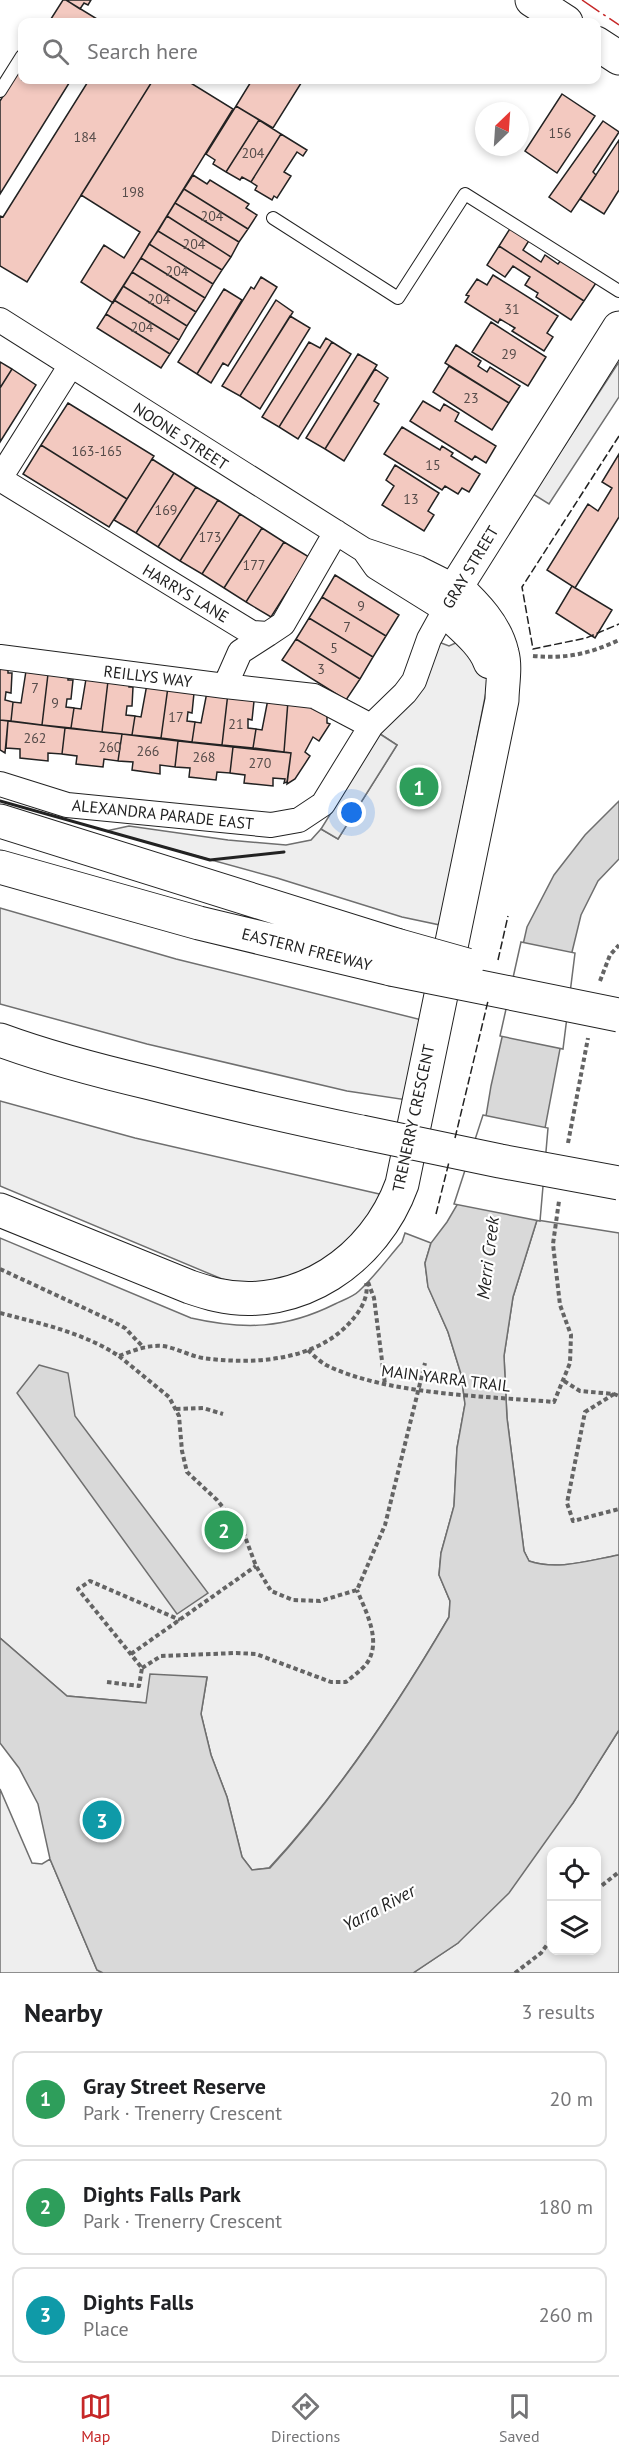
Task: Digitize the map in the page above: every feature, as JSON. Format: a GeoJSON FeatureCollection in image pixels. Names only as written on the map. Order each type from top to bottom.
{"type":"FeatureCollection","features":[{"type":"Feature","properties":{"kind":"main road"},"geometry":{"type":"LineString","coordinates":[[532,0],[560,18]]}},
{"type":"Feature","properties":{"kind":"main road"},"geometry":{"type":"LineString","coordinates":[[601,46],[619,58]]}},
{"type":"Feature","properties":{"kind":"main road","name":"GRAY STREET"},"geometry":{"type":"LineString","coordinates":[[451,598],[619,328]]}},
{"type":"Feature","properties":{"kind":"main road","name":"TRENERRY CRESCENT"},"geometry":{"type":"LineString","coordinates":[[0,1210],[190,1287],[218,1296],[252,1299],[281,1295],[329,1276],[347,1264],[378,1232],[402,1184],[502,700],[503,654],[497,638],[480,612],[451,598]]}},
{"type":"Feature","properties":{"kind":"main road"},"geometry":{"type":"LineString","coordinates":[[0,821],[394,957],[619,1009]]}},
{"type":"Feature","properties":{"kind":"main road","name":"EASTERN FREEWAY"},"geometry":{"type":"LineString","coordinates":[[0,867],[199,923],[394,957],[619,1015]]}},
{"type":"Feature","properties":{"kind":"main road"},"geometry":{"type":"LineString","coordinates":[[0,1041],[34,1053],[257,1110],[500,1161],[619,1183]]}},
{"type":"Feature","properties":{"kind":"street","name":"NOONE STREET"},"geometry":{"type":"LineString","coordinates":[[0,320],[364,550],[418,568],[451,598]]}},
{"type":"Feature","properties":{"kind":"street"},"geometry":{"type":"LineString","coordinates":[[0,479],[71,365]]}},
{"type":"Feature","properties":{"kind":"street","name":"HARRYS LANE"},"geometry":{"type":"LineString","coordinates":[[0,479],[252,633],[268,634]]}},
{"type":"Feature","properties":{"kind":"street"},"geometry":{"type":"LineString","coordinates":[[225,686],[240,652],[283,624],[336,532]]}},
{"type":"Feature","properties":{"kind":"street","name":"GRAY STREET"},"geometry":{"type":"LineString","coordinates":[[323,804],[371,726],[414,681],[429,639],[451,598]]}},
{"type":"Feature","properties":{"kind":"street","name":"REILLYS WAY"},"geometry":{"type":"LineString","coordinates":[[0,657],[314,696],[371,726]]}},
{"type":"Feature","properties":{"kind":"street","name":"ALEXANDRA PARADE EAST"},"geometry":{"type":"LineString","coordinates":[[0,784],[67,805],[271,825],[299,820],[323,804]]}},
{"type":"Feature","properties":{"kind":"lane"},"geometry":{"type":"LineString","coordinates":[[0,91],[18,62]]}},
{"type":"Feature","properties":{"kind":"lane"},"geometry":{"type":"LineString","coordinates":[[273,218],[398,298],[465,194],[619,291]]}},
{"type":"Feature","properties":{"kind":"path"},"geometry":{"type":"LineString","coordinates":[[525,655],[560,658],[599,649],[619,640]]}},
{"type":"Feature","properties":{"kind":"path"},"geometry":{"type":"LineString","coordinates":[[0,1269],[124,1328],[144,1348]]}},
{"type":"Feature","properties":{"kind":"path"},"geometry":{"type":"LineString","coordinates":[[119,1356],[144,1348],[168,1347],[203,1358],[260,1361],[308,1350],[330,1342],[359,1312],[366,1297],[366,1281],[374,1298],[385,1384]]}},
{"type":"Feature","properties":{"kind":"path"},"geometry":{"type":"LineString","coordinates":[[0,1313],[39,1325],[68,1330],[102,1345],[169,1397],[179,1416],[182,1451],[188,1472],[217,1500],[244,1534],[256,1566],[271,1591],[293,1600],[320,1601],[357,1590]]}},
{"type":"Feature","properties":{"kind":"path","name":"MAIN YARRA TRAIL"},"geometry":{"type":"LineString","coordinates":[[308,1350],[323,1364],[351,1375],[385,1384],[441,1392],[554,1402]]}},
{"type":"Feature","properties":{"kind":"path"},"geometry":{"type":"LineString","coordinates":[[142,1668],[161,1656],[256,1654],[331,1682],[346,1682],[367,1664],[373,1649],[373,1632],[357,1590],[385,1525],[425,1363]]}},
{"type":"Feature","properties":{"kind":"path"},"geometry":{"type":"LineString","coordinates":[[564,1381],[580,1391],[619,1396]]}},
{"type":"Feature","properties":{"kind":"path"},"geometry":{"type":"LineString","coordinates":[[614,1394],[585,1412],[567,1503],[573,1521],[619,1509]]}},
{"type":"Feature","properties":{"kind":"path"},"geometry":{"type":"LineString","coordinates":[[176,1409],[203,1408],[223,1414]]}},
{"type":"Feature","properties":{"kind":"path"},"geometry":{"type":"LineString","coordinates":[[131,1654],[256,1566]]}},
{"type":"Feature","properties":{"kind":"path"},"geometry":{"type":"LineString","coordinates":[[107,1682],[139,1686],[142,1668],[78,1589],[90,1581],[180,1620]]}},
{"type":"Feature","properties":{"kind":"path"},"geometry":{"type":"LineString","coordinates":[[601,1887],[619,1872]]}},
{"type":"Feature","properties":{"kind":"path"},"geometry":{"type":"LineString","coordinates":[[514,1973],[540,1953],[547,1944]]}},
{"type":"Feature","properties":{"kind":"shaded area"},"geometry":{"type":"Polygon","coordinates":[[[619,362],[619,397],[549,504],[533,494],[619,362]]]}},
{"type":"Feature","properties":{"kind":"shaded area"},"geometry":{"type":"Polygon","coordinates":[[[467,638],[483,663],[488,682],[440,925],[402,917],[277,878],[106,831],[129,826],[228,840],[286,845],[311,840],[321,829],[338,839],[397,745],[380,734],[419,686],[436,641],[449,646],[467,638]]]}},
{"type":"Feature","properties":{"kind":"shaded area"},"geometry":{"type":"Polygon","coordinates":[[[380,734],[397,745],[338,839],[321,829],[380,734]]]}},
{"type":"Feature","properties":{"kind":"shaded area"},"geometry":{"type":"Polygon","coordinates":[[[0,908],[176,959],[422,1020],[407,1100],[347,1091],[147,1044],[0,1004],[0,908]]]}},
{"type":"Feature","properties":{"kind":"shaded area"},"geometry":{"type":"Polygon","coordinates":[[[0,1101],[135,1138],[388,1196],[328,1263],[257,1288],[222,1279],[0,1186],[0,1101]]]}},
{"type":"Feature","properties":{"kind":"shaded area"},"geometry":{"type":"Polygon","coordinates":[[[537,1220],[619,1233],[619,1555],[563,1565],[529,1561],[524,1551],[507,1418],[504,1356],[513,1297],[537,1220]]]}},
{"type":"Feature","properties":{"kind":"shaded area"},"geometry":{"type":"Polygon","coordinates":[[[405,1233],[431,1243],[425,1263],[428,1286],[448,1332],[461,1374],[465,1404],[457,1448],[454,1506],[441,1553],[439,1575],[450,1601],[449,1617],[388,1716],[319,1810],[269,1868],[252,1870],[242,1857],[227,1797],[211,1755],[201,1714],[207,1678],[147,1703],[67,1696],[0,1638],[0,1238],[191,1318],[229,1324],[264,1325],[281,1323],[317,1312],[354,1295],[402,1242],[405,1233]]]}},
{"type":"Feature","properties":{"kind":"shaded area"},"geometry":{"type":"Polygon","coordinates":[[[619,1730],[619,1973],[413,1973],[458,1943],[573,1803],[619,1730]]]}},
{"type":"Feature","properties":{"kind":"shaded area"},"geometry":{"type":"Polygon","coordinates":[[[0,1789],[32,1863],[42,1864],[50,1859],[97,1970],[103,1973],[0,1973],[0,1789]]]}},
{"type":"Feature","properties":{"kind":"water"},"geometry":{"type":"Polygon","coordinates":[[[619,801],[619,859],[598,881],[581,915],[572,952],[560,1049],[545,1128],[537,1220],[513,1297],[504,1356],[507,1418],[524,1551],[529,1561],[562,1565],[619,1555],[619,1730],[573,1803],[509,1893],[458,1943],[413,1973],[103,1973],[97,1970],[50,1859],[38,1804],[19,1768],[0,1743],[0,1638],[67,1696],[146,1703],[150,1674],[207,1677],[201,1714],[211,1755],[227,1797],[242,1857],[252,1870],[270,1868],[320,1810],[366,1748],[449,1617],[450,1601],[439,1575],[441,1553],[454,1506],[457,1448],[465,1404],[461,1374],[448,1332],[428,1287],[425,1263],[431,1243],[457,1205],[486,1116],[527,927],[554,875],[585,835],[619,801]]]}},
{"type":"Feature","properties":{"kind":"water"},"geometry":{"type":"Polygon","coordinates":[[[39,1365],[68,1373],[75,1416],[208,1593],[177,1614],[17,1393],[39,1365]]]}},
{"type":"Feature","properties":{"kind":"pier"},"geometry":{"type":"Polygon","coordinates":[[[521,942],[575,953],[563,1049],[500,1036],[521,942]]]}},
{"type":"Feature","properties":{"kind":"pier"},"geometry":{"type":"Polygon","coordinates":[[[483,1115],[548,1128],[540,1221],[454,1204],[483,1115]]]}},
{"type":"Feature","properties":{"kind":"building"},"geometry":{"type":"Polygon","coordinates":[[[63,0],[66,0],[95,18],[52,18],[63,0]]]}},
{"type":"Feature","properties":{"kind":"building"},"geometry":{"type":"Polygon","coordinates":[[[66,0],[91,0],[88,5],[84,3],[80,9],[66,0]]]}},
{"type":"Feature","properties":{"kind":"building"},"geometry":{"type":"Polygon","coordinates":[[[18,72],[18,84],[69,84],[0,194],[0,101],[18,72]]]}},
{"type":"Feature","properties":{"kind":"building"},"geometry":{"type":"Polygon","coordinates":[[[86,84],[151,84],[27,282],[0,266],[0,216],[3,217],[86,84]]]}},
{"type":"Feature","properties":{"kind":"building"},"geometry":{"type":"Polygon","coordinates":[[[150,84],[192,84],[233,109],[113,303],[81,282],[104,245],[124,258],[140,232],[81,195],[150,84]]]}},
{"type":"Feature","properties":{"kind":"building"},"geometry":{"type":"Polygon","coordinates":[[[250,84],[300,84],[273,128],[236,106],[250,84]]]}},
{"type":"Feature","properties":{"kind":"building"},"geometry":{"type":"Polygon","coordinates":[[[562,94],[595,116],[557,173],[529,154],[529,145],[562,94]]]}},
{"type":"Feature","properties":{"kind":"building"},"geometry":{"type":"Polygon","coordinates":[[[236,106],[259,120],[226,172],[213,164],[215,160],[206,154],[236,106]]]}},
{"type":"Feature","properties":{"kind":"building"},"geometry":{"type":"Polygon","coordinates":[[[259,120],[281,134],[251,182],[242,177],[240,180],[226,172],[259,120]]]}},
{"type":"Feature","properties":{"kind":"building"},"geometry":{"type":"Polygon","coordinates":[[[603,121],[619,132],[593,172],[596,175],[571,212],[549,197],[603,121]]]}},
{"type":"Feature","properties":{"kind":"building"},"geometry":{"type":"Polygon","coordinates":[[[281,134],[307,150],[303,156],[297,152],[284,172],[291,176],[277,198],[274,196],[272,200],[255,190],[257,186],[251,182],[281,134]]]}},
{"type":"Feature","properties":{"kind":"building"},"geometry":{"type":"Polygon","coordinates":[[[619,140],[619,190],[604,214],[580,199],[619,140]]]}},
{"type":"Feature","properties":{"kind":"building"},"geometry":{"type":"Polygon","coordinates":[[[193,175],[207,184],[210,180],[249,204],[246,208],[257,215],[248,229],[184,189],[193,175]]]}},
{"type":"Feature","properties":{"kind":"building"},"geometry":{"type":"Polygon","coordinates":[[[184,189],[248,229],[239,242],[175,203],[184,189]]]}},
{"type":"Feature","properties":{"kind":"building"},"geometry":{"type":"Polygon","coordinates":[[[175,203],[239,242],[231,257],[167,216],[175,203]]]}},
{"type":"Feature","properties":{"kind":"building"},"geometry":{"type":"Polygon","coordinates":[[[167,216],[231,257],[222,270],[158,231],[167,216]]]}},
{"type":"Feature","properties":{"kind":"building"},"geometry":{"type":"Polygon","coordinates":[[[511,227],[530,239],[523,250],[541,262],[545,255],[558,264],[561,260],[596,283],[584,301],[499,246],[511,227]]]}},
{"type":"Feature","properties":{"kind":"building"},"geometry":{"type":"Polygon","coordinates":[[[158,231],[222,270],[213,284],[149,244],[158,231]]]}},
{"type":"Feature","properties":{"kind":"building"},"geometry":{"type":"Polygon","coordinates":[[[149,244],[213,284],[205,298],[141,258],[149,244]]]}},
{"type":"Feature","properties":{"kind":"building"},"geometry":{"type":"Polygon","coordinates":[[[499,246],[584,301],[571,320],[536,297],[538,293],[525,285],[530,277],[513,266],[505,277],[487,265],[499,246]]]}},
{"type":"Feature","properties":{"kind":"building"},"geometry":{"type":"Polygon","coordinates":[[[141,258],[205,298],[196,312],[132,272],[141,258]]]}},
{"type":"Feature","properties":{"kind":"building"},"geometry":{"type":"Polygon","coordinates":[[[132,272],[196,312],[187,326],[123,286],[132,272]]]}},
{"type":"Feature","properties":{"kind":"building"},"geometry":{"type":"Polygon","coordinates":[[[493,275],[558,316],[547,333],[553,337],[544,351],[512,331],[515,328],[500,319],[498,323],[465,302],[469,296],[466,295],[477,279],[487,285],[493,275]]]}},
{"type":"Feature","properties":{"kind":"building"},"geometry":{"type":"Polygon","coordinates":[[[261,277],[277,287],[228,366],[223,363],[211,383],[197,374],[251,287],[254,289],[261,277]]]}},
{"type":"Feature","properties":{"kind":"building"},"geometry":{"type":"Polygon","coordinates":[[[123,286],[187,326],[179,340],[114,300],[123,286]]]}},
{"type":"Feature","properties":{"kind":"building"},"geometry":{"type":"Polygon","coordinates":[[[224,289],[242,300],[197,374],[178,362],[224,289]]]}},
{"type":"Feature","properties":{"kind":"building"},"geometry":{"type":"Polygon","coordinates":[[[114,300],[179,340],[170,354],[106,314],[114,300]]]}},
{"type":"Feature","properties":{"kind":"building"},"geometry":{"type":"Polygon","coordinates":[[[276,300],[293,312],[240,396],[222,386],[276,300]]]}},
{"type":"Feature","properties":{"kind":"building"},"geometry":{"type":"Polygon","coordinates":[[[106,314],[170,354],[161,368],[97,328],[106,314]]]}},
{"type":"Feature","properties":{"kind":"building"},"geometry":{"type":"Polygon","coordinates":[[[290,316],[310,328],[260,409],[240,396],[290,316]]]}},
{"type":"Feature","properties":{"kind":"building"},"geometry":{"type":"Polygon","coordinates":[[[491,322],[546,357],[528,386],[472,352],[491,322]]]}},
{"type":"Feature","properties":{"kind":"building"},"geometry":{"type":"Polygon","coordinates":[[[326,338],[332,342],[279,427],[262,417],[309,342],[320,348],[326,338]]]}},
{"type":"Feature","properties":{"kind":"building"},"geometry":{"type":"Polygon","coordinates":[[[332,342],[351,354],[298,439],[279,427],[332,342]]]}},
{"type":"Feature","properties":{"kind":"building"},"geometry":{"type":"Polygon","coordinates":[[[456,345],[481,361],[478,366],[487,372],[490,367],[520,386],[509,403],[445,363],[456,345]]]}},
{"type":"Feature","properties":{"kind":"building"},"geometry":{"type":"Polygon","coordinates":[[[358,354],[377,365],[325,449],[306,438],[358,354]]]}},
{"type":"Feature","properties":{"kind":"building"},"geometry":{"type":"Polygon","coordinates":[[[0,362],[12,369],[0,388],[0,362]]]}},
{"type":"Feature","properties":{"kind":"building"},"geometry":{"type":"Polygon","coordinates":[[[449,366],[509,403],[492,430],[433,392],[449,366]]]}},
{"type":"Feature","properties":{"kind":"building"},"geometry":{"type":"Polygon","coordinates":[[[12,369],[36,385],[0,442],[0,388],[12,369]]]}},
{"type":"Feature","properties":{"kind":"building"},"geometry":{"type":"Polygon","coordinates":[[[375,369],[388,378],[374,401],[379,404],[344,461],[325,449],[375,369]]]}},
{"type":"Feature","properties":{"kind":"building"},"geometry":{"type":"Polygon","coordinates":[[[423,401],[440,411],[444,404],[459,413],[455,421],[496,446],[486,463],[475,456],[472,460],[410,421],[423,401]]]}},
{"type":"Feature","properties":{"kind":"building"},"geometry":{"type":"Polygon","coordinates":[[[68,403],[154,456],[127,499],[41,445],[68,403]]]}},
{"type":"Feature","properties":{"kind":"building"},"geometry":{"type":"Polygon","coordinates":[[[402,427],[440,450],[442,446],[453,453],[451,456],[480,474],[469,492],[462,488],[458,494],[445,486],[442,490],[384,454],[402,427]]]}},
{"type":"Feature","properties":{"kind":"building"},"geometry":{"type":"Polygon","coordinates":[[[41,445],[127,499],[109,527],[23,474],[41,445]]]}},
{"type":"Feature","properties":{"kind":"building"},"geometry":{"type":"Polygon","coordinates":[[[619,454],[619,517],[575,588],[547,570],[588,504],[598,511],[612,488],[602,482],[619,454]]]}},
{"type":"Feature","properties":{"kind":"building"},"geometry":{"type":"Polygon","coordinates":[[[152,459],[174,473],[136,533],[114,520],[152,459]]]}},
{"type":"Feature","properties":{"kind":"building"},"geometry":{"type":"Polygon","coordinates":[[[395,465],[439,493],[428,511],[434,515],[424,531],[382,505],[394,486],[386,480],[395,465]]]}},
{"type":"Feature","properties":{"kind":"building"},"geometry":{"type":"Polygon","coordinates":[[[174,473],[196,487],[158,547],[136,533],[174,473]]]}},
{"type":"Feature","properties":{"kind":"building"},"geometry":{"type":"Polygon","coordinates":[[[196,487],[218,500],[180,561],[158,547],[196,487]]]}},
{"type":"Feature","properties":{"kind":"building"},"geometry":{"type":"Polygon","coordinates":[[[218,500],[240,514],[202,574],[180,561],[218,500]]]}},
{"type":"Feature","properties":{"kind":"building"},"geometry":{"type":"Polygon","coordinates":[[[240,514],[262,528],[224,588],[202,574],[240,514]]]}},
{"type":"Feature","properties":{"kind":"building"},"geometry":{"type":"Polygon","coordinates":[[[262,528],[284,542],[246,602],[224,588],[262,528]]]}},
{"type":"Feature","properties":{"kind":"building"},"geometry":{"type":"Polygon","coordinates":[[[284,542],[309,557],[271,617],[246,602],[284,542]]]}},
{"type":"Feature","properties":{"kind":"building"},"geometry":{"type":"Polygon","coordinates":[[[335,575],[399,615],[386,636],[322,597],[335,575]]]}},
{"type":"Feature","properties":{"kind":"building"},"geometry":{"type":"Polygon","coordinates":[[[572,586],[612,610],[595,638],[556,613],[572,586]]]}},
{"type":"Feature","properties":{"kind":"building"},"geometry":{"type":"Polygon","coordinates":[[[322,597],[386,636],[373,657],[309,618],[322,597]]]}},
{"type":"Feature","properties":{"kind":"building"},"geometry":{"type":"Polygon","coordinates":[[[309,618],[373,657],[360,679],[296,639],[309,618]]]}},
{"type":"Feature","properties":{"kind":"building"},"geometry":{"type":"Polygon","coordinates":[[[296,639],[360,679],[346,700],[282,660],[296,639]]]}},
{"type":"Feature","properties":{"kind":"building"},"geometry":{"type":"Polygon","coordinates":[[[0,668],[8,669],[8,673],[12,673],[11,693],[6,692],[5,700],[13,702],[11,721],[0,720],[0,668]]]}},
{"type":"Feature","properties":{"kind":"building"},"geometry":{"type":"Polygon","coordinates":[[[26,671],[48,674],[42,725],[11,721],[13,702],[21,703],[26,671]]]}},
{"type":"Feature","properties":{"kind":"building"},"geometry":{"type":"Polygon","coordinates":[[[48,674],[68,676],[68,680],[73,680],[71,699],[67,699],[66,707],[74,708],[71,728],[42,725],[48,674]]]}},
{"type":"Feature","properties":{"kind":"building"},"geometry":{"type":"Polygon","coordinates":[[[86,679],[108,681],[102,732],[71,728],[74,708],[81,709],[86,679]]]}},
{"type":"Feature","properties":{"kind":"building"},"geometry":{"type":"Polygon","coordinates":[[[108,681],[129,683],[129,687],[133,687],[132,706],[127,706],[126,715],[135,716],[132,735],[102,732],[108,681]]]}},
{"type":"Feature","properties":{"kind":"building"},"geometry":{"type":"Polygon","coordinates":[[[147,684],[168,687],[161,738],[132,735],[135,716],[141,717],[147,684]]]}},
{"type":"Feature","properties":{"kind":"building"},"geometry":{"type":"Polygon","coordinates":[[[168,687],[194,693],[192,713],[188,712],[187,721],[195,722],[192,742],[161,738],[168,687]]]}},
{"type":"Feature","properties":{"kind":"building"},"geometry":{"type":"Polygon","coordinates":[[[207,692],[228,693],[222,745],[192,742],[195,722],[201,723],[207,692]]]}},
{"type":"Feature","properties":{"kind":"building"},"geometry":{"type":"Polygon","coordinates":[[[228,693],[254,701],[252,720],[248,719],[248,728],[256,729],[253,748],[222,745],[228,693]]]}},
{"type":"Feature","properties":{"kind":"building"},"geometry":{"type":"Polygon","coordinates":[[[268,699],[288,701],[284,752],[253,748],[256,729],[262,730],[268,699]]]}},
{"type":"Feature","properties":{"kind":"building"},"geometry":{"type":"Polygon","coordinates":[[[288,701],[327,709],[327,723],[330,724],[319,741],[313,737],[305,752],[310,756],[295,779],[287,784],[291,753],[284,752],[288,701]]]}},
{"type":"Feature","properties":{"kind":"building"},"geometry":{"type":"Polygon","coordinates":[[[0,720],[8,721],[5,753],[0,750],[0,720]]]}},
{"type":"Feature","properties":{"kind":"building"},"geometry":{"type":"Polygon","coordinates":[[[8,721],[65,728],[62,754],[48,753],[48,761],[20,758],[20,749],[6,748],[8,721]]]}},
{"type":"Feature","properties":{"kind":"building"},"geometry":{"type":"Polygon","coordinates":[[[65,728],[122,734],[118,761],[104,759],[103,767],[76,764],[77,756],[62,754],[65,728]]]}},
{"type":"Feature","properties":{"kind":"building"},"geometry":{"type":"Polygon","coordinates":[[[122,734],[178,741],[175,767],[160,765],[160,774],[132,770],[133,762],[118,761],[122,734]]]}},
{"type":"Feature","properties":{"kind":"building"},"geometry":{"type":"Polygon","coordinates":[[[178,741],[233,747],[230,773],[217,772],[216,780],[189,777],[190,768],[175,767],[178,741]]]}},
{"type":"Feature","properties":{"kind":"building"},"geometry":{"type":"Polygon","coordinates":[[[233,747],[291,753],[287,782],[284,783],[285,779],[273,778],[273,786],[244,783],[245,775],[230,773],[233,747]]]}},
{"type":"Feature","properties":{"kind":"fence"},"geometry":{"type":"LineString","coordinates":[[619,436],[522,587],[533,649],[586,638],[619,624]]}},
{"type":"Feature","properties":{"kind":"fence"},"geometry":{"type":"LineString","coordinates":[[498,960],[508,916]]}},
{"type":"Feature","properties":{"kind":"fence"},"geometry":{"type":"LineString","coordinates":[[455,1138],[488,1001]]}},
{"type":"Feature","properties":{"kind":"fence"},"geometry":{"type":"LineString","coordinates":[[436,1214],[449,1162]]}},
{"type":"Feature","properties":{"kind":"wall"},"geometry":{"type":"LineString","coordinates":[[0,801],[210,860],[284,852]]}},
{"type":"Feature","properties":{"kind":"power"},"geometry":{"type":"LineString","coordinates":[[582,0],[619,25]]}},
{"type":"Feature","properties":{"kind":"place","name":"Gray Street Reserve"},"geometry":{"type":"Point","coordinates":[419,787]}},
{"type":"Feature","properties":{"kind":"place","name":"Dights Falls Park"},"geometry":{"type":"Point","coordinates":[224,1530]}},
{"type":"Feature","properties":{"kind":"place","name":"Dights Falls"},"geometry":{"type":"Point","coordinates":[102,1820]}},
{"type":"Feature","properties":{"kind":"water label","name":"Merri Creek"},"geometry":{"type":"Point","coordinates":[488,1258]}},
{"type":"Feature","properties":{"kind":"water label","name":"Yarra River"},"geometry":{"type":"Point","coordinates":[379,1908]}}]}
